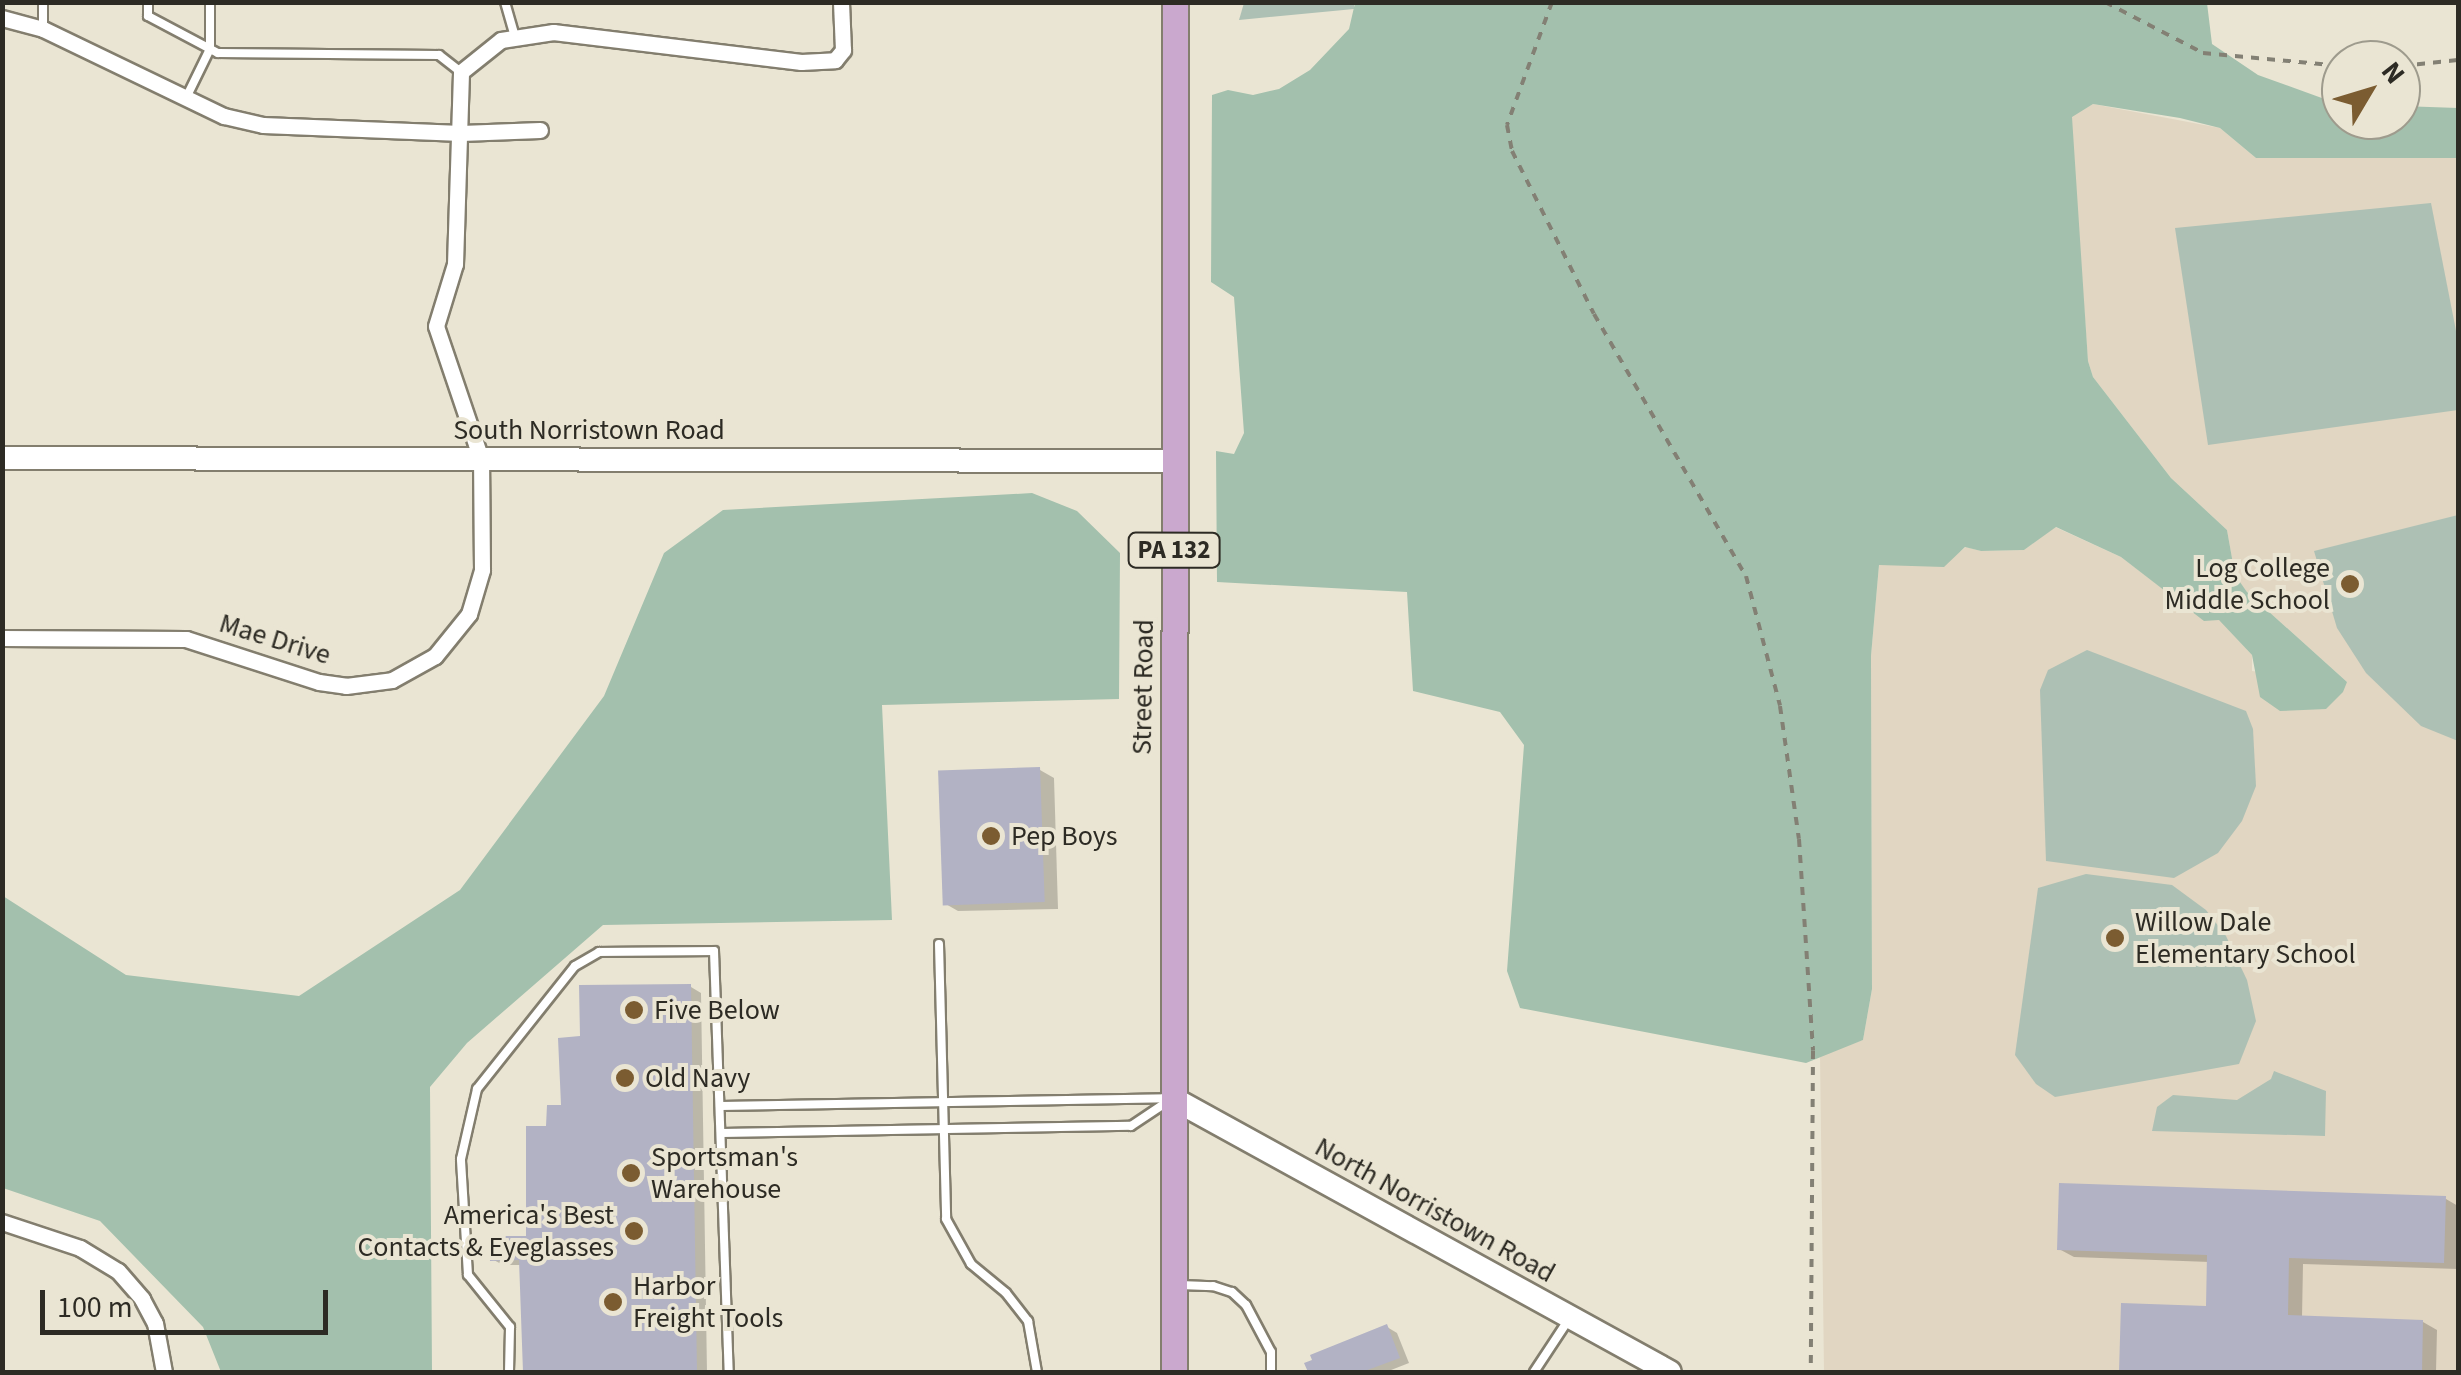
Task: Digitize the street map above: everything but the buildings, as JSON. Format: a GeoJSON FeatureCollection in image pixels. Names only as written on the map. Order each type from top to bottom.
{"type":"FeatureCollection","features":[{"type":"Feature","properties":{"kind":"main road","name":"Street Road"},"geometry":{"type":"LineString","coordinates":[[1174,1372],[1176,2]]}},
{"type":"Feature","properties":{"kind":"street"},"geometry":{"type":"LineString","coordinates":[[461,72],[501,40],[554,32],[801,62],[835,60],[844,50],[841,2]]}},
{"type":"Feature","properties":{"kind":"street"},"geometry":{"type":"LineString","coordinates":[[2,18],[43,29],[185,99],[263,125],[461,132],[540,130]]}},
{"type":"Feature","properties":{"kind":"street","name":"Mae Drive"},"geometry":{"type":"LineString","coordinates":[[2,638],[186,640],[319,682],[365,685],[392,680],[434,656],[469,614],[482,570],[481,459],[436,326],[455,264],[461,72]]}},
{"type":"Feature","properties":{"kind":"street","name":"South Norristown Road"},"geometry":{"type":"LineString","coordinates":[[2,458],[1175,461]]}},
{"type":"Feature","properties":{"kind":"street","name":"North Norristown Road"},"geometry":{"type":"LineString","coordinates":[[1172,1098],[1667,1372]]}},
{"type":"Feature","properties":{"kind":"street"},"geometry":{"type":"LineString","coordinates":[[2,1222],[80,1248],[118,1271],[142,1299],[155,1324],[164,1372]]}},
{"type":"Feature","properties":{"kind":"lane"},"geometry":{"type":"LineString","coordinates":[[43,29],[44,2]]}},
{"type":"Feature","properties":{"kind":"lane"},"geometry":{"type":"LineString","coordinates":[[148,2],[148,16],[218,53],[439,55],[461,72]]}},
{"type":"Feature","properties":{"kind":"lane"},"geometry":{"type":"LineString","coordinates":[[185,99],[210,48],[210,2]]}},
{"type":"Feature","properties":{"kind":"lane"},"geometry":{"type":"LineString","coordinates":[[505,2],[515,38]]}},
{"type":"Feature","properties":{"kind":"lane"},"geometry":{"type":"LineString","coordinates":[[939,944],[942,1188],[952,1234],[971,1264],[1006,1292],[1028,1322],[1036,1372]]}},
{"type":"Feature","properties":{"kind":"lane"},"geometry":{"type":"LineString","coordinates":[[509,1372],[510,1326],[468,1275],[462,1159],[477,1089],[575,966],[599,952],[714,951],[729,1372]]}},
{"type":"Feature","properties":{"kind":"lane"},"geometry":{"type":"LineString","coordinates":[[721,1106],[1172,1098]]}},
{"type":"Feature","properties":{"kind":"lane"},"geometry":{"type":"LineString","coordinates":[[722,1134],[1131,1126],[1172,1098]]}},
{"type":"Feature","properties":{"kind":"lane"},"geometry":{"type":"LineString","coordinates":[[1174,1284],[1213,1286],[1232,1292],[1246,1305],[1265,1337],[1271,1372]]}},
{"type":"Feature","properties":{"kind":"lane"},"geometry":{"type":"LineString","coordinates":[[1534,1372],[1569,1319]]}},
{"type":"Feature","properties":{"kind":"path"},"geometry":{"type":"LineString","coordinates":[[1552,2],[1507,125],[1512,151],[1594,314],[1746,576],[1780,706],[1799,840],[1814,1050],[1811,1372]]}},
{"type":"Feature","properties":{"kind":"path"},"geometry":{"type":"LineString","coordinates":[[2105,2],[2203,53],[2321,64]]}},
{"type":"Feature","properties":{"kind":"path"},"geometry":{"type":"LineString","coordinates":[[2421,64],[2458,60]]}},
{"type":"Feature","properties":{"kind":"shaded area","name":"Willow Dale Elementary School"},"geometry":{"type":"Polygon","coordinates":[[[2093,104],[2220,128],[2256,158],[2458,158],[2458,1372],[1824,1372],[1820,1054],[1863,1040],[1872,989],[1871,656],[1879,565],[1952,558],[1966,547],[1981,551],[2024,550],[2055,527],[2121,557],[2204,620],[2219,619],[2252,655],[2252,671],[2347,682],[2247,592],[2235,576],[2227,530],[2171,478],[2093,377],[2088,361],[2071,130],[2072,116],[2093,104]]]}},
{"type":"Feature","properties":{"kind":"green space"},"geometry":{"type":"Polygon","coordinates":[[[1244,3],[1354,3],[1354,9],[1239,20],[1244,3]]]}},
{"type":"Feature","properties":{"kind":"green space"},"geometry":{"type":"Polygon","coordinates":[[[1355,3],[2207,3],[2212,44],[2258,75],[2321,98],[2321,140],[2421,140],[2421,107],[2458,108],[2458,158],[2256,158],[2220,128],[2180,118],[2093,104],[2072,117],[2088,361],[2093,377],[2171,478],[2227,530],[2235,575],[2247,592],[2347,682],[2343,692],[2326,709],[2280,711],[2260,697],[2252,655],[2219,620],[2204,621],[2121,557],[2056,527],[2024,550],[1981,551],[1965,547],[1944,567],[1879,565],[1871,656],[1872,989],[1863,1040],[1806,1063],[1520,1008],[1507,971],[1524,745],[1500,712],[1413,691],[1407,592],[1217,582],[1216,451],[1234,454],[1244,433],[1234,297],[1211,282],[1212,95],[1228,90],[1253,95],[1279,89],[1310,70],[1349,29],[1355,3]]]}},
{"type":"Feature","properties":{"kind":"green space"},"geometry":{"type":"Polygon","coordinates":[[[2431,203],[2458,341],[2458,410],[2208,445],[2175,228],[2431,203]]]}},
{"type":"Feature","properties":{"kind":"green space"},"geometry":{"type":"Polygon","coordinates":[[[1032,493],[1077,511],[1120,553],[1119,699],[882,705],[892,920],[603,925],[467,1043],[430,1087],[432,1372],[221,1372],[203,1327],[100,1221],[3,1188],[3,896],[126,975],[299,996],[460,890],[604,696],[664,553],[723,510],[1032,493]]]}},
{"type":"Feature","properties":{"kind":"green space"},"geometry":{"type":"Polygon","coordinates":[[[2458,515],[2458,741],[2421,726],[2366,673],[2337,628],[2314,551],[2458,515]]]}},
{"type":"Feature","properties":{"kind":"green space"},"geometry":{"type":"Polygon","coordinates":[[[2087,650],[2246,711],[2253,729],[2256,786],[2242,821],[2218,853],[2174,878],[2046,861],[2040,690],[2048,670],[2087,650]]]}},
{"type":"Feature","properties":{"kind":"green space"},"geometry":{"type":"Polygon","coordinates":[[[2086,874],[2172,885],[2206,910],[2226,936],[2247,980],[2256,1021],[2239,1064],[2055,1097],[2036,1084],[2015,1055],[2038,888],[2086,874]]]}},
{"type":"Feature","properties":{"kind":"green space"},"geometry":{"type":"Polygon","coordinates":[[[2274,1071],[2326,1091],[2325,1136],[2152,1131],[2157,1107],[2173,1095],[2237,1100],[2271,1079],[2274,1071]]]}},
{"type":"Feature","properties":{"kind":"place","name":"Log College Middle School"},"geometry":{"type":"Point","coordinates":[2350,584]}},
{"type":"Feature","properties":{"kind":"place","name":"Pep Boys"},"geometry":{"type":"Point","coordinates":[991,836]}},
{"type":"Feature","properties":{"kind":"place","name":"Willow Dale Elementary School"},"geometry":{"type":"Point","coordinates":[2115,938]}},
{"type":"Feature","properties":{"kind":"place","name":"Five Below"},"geometry":{"type":"Point","coordinates":[634,1010]}},
{"type":"Feature","properties":{"kind":"place","name":"Old Navy"},"geometry":{"type":"Point","coordinates":[625,1078]}},
{"type":"Feature","properties":{"kind":"place","name":"Sportsman's Warehouse"},"geometry":{"type":"Point","coordinates":[631,1173]}},
{"type":"Feature","properties":{"kind":"place","name":"America's Best Contacts & Eyeglasses"},"geometry":{"type":"Point","coordinates":[634,1231]}},
{"type":"Feature","properties":{"kind":"place","name":"Harbor Freight Tools"},"geometry":{"type":"Point","coordinates":[613,1302]}}]}
